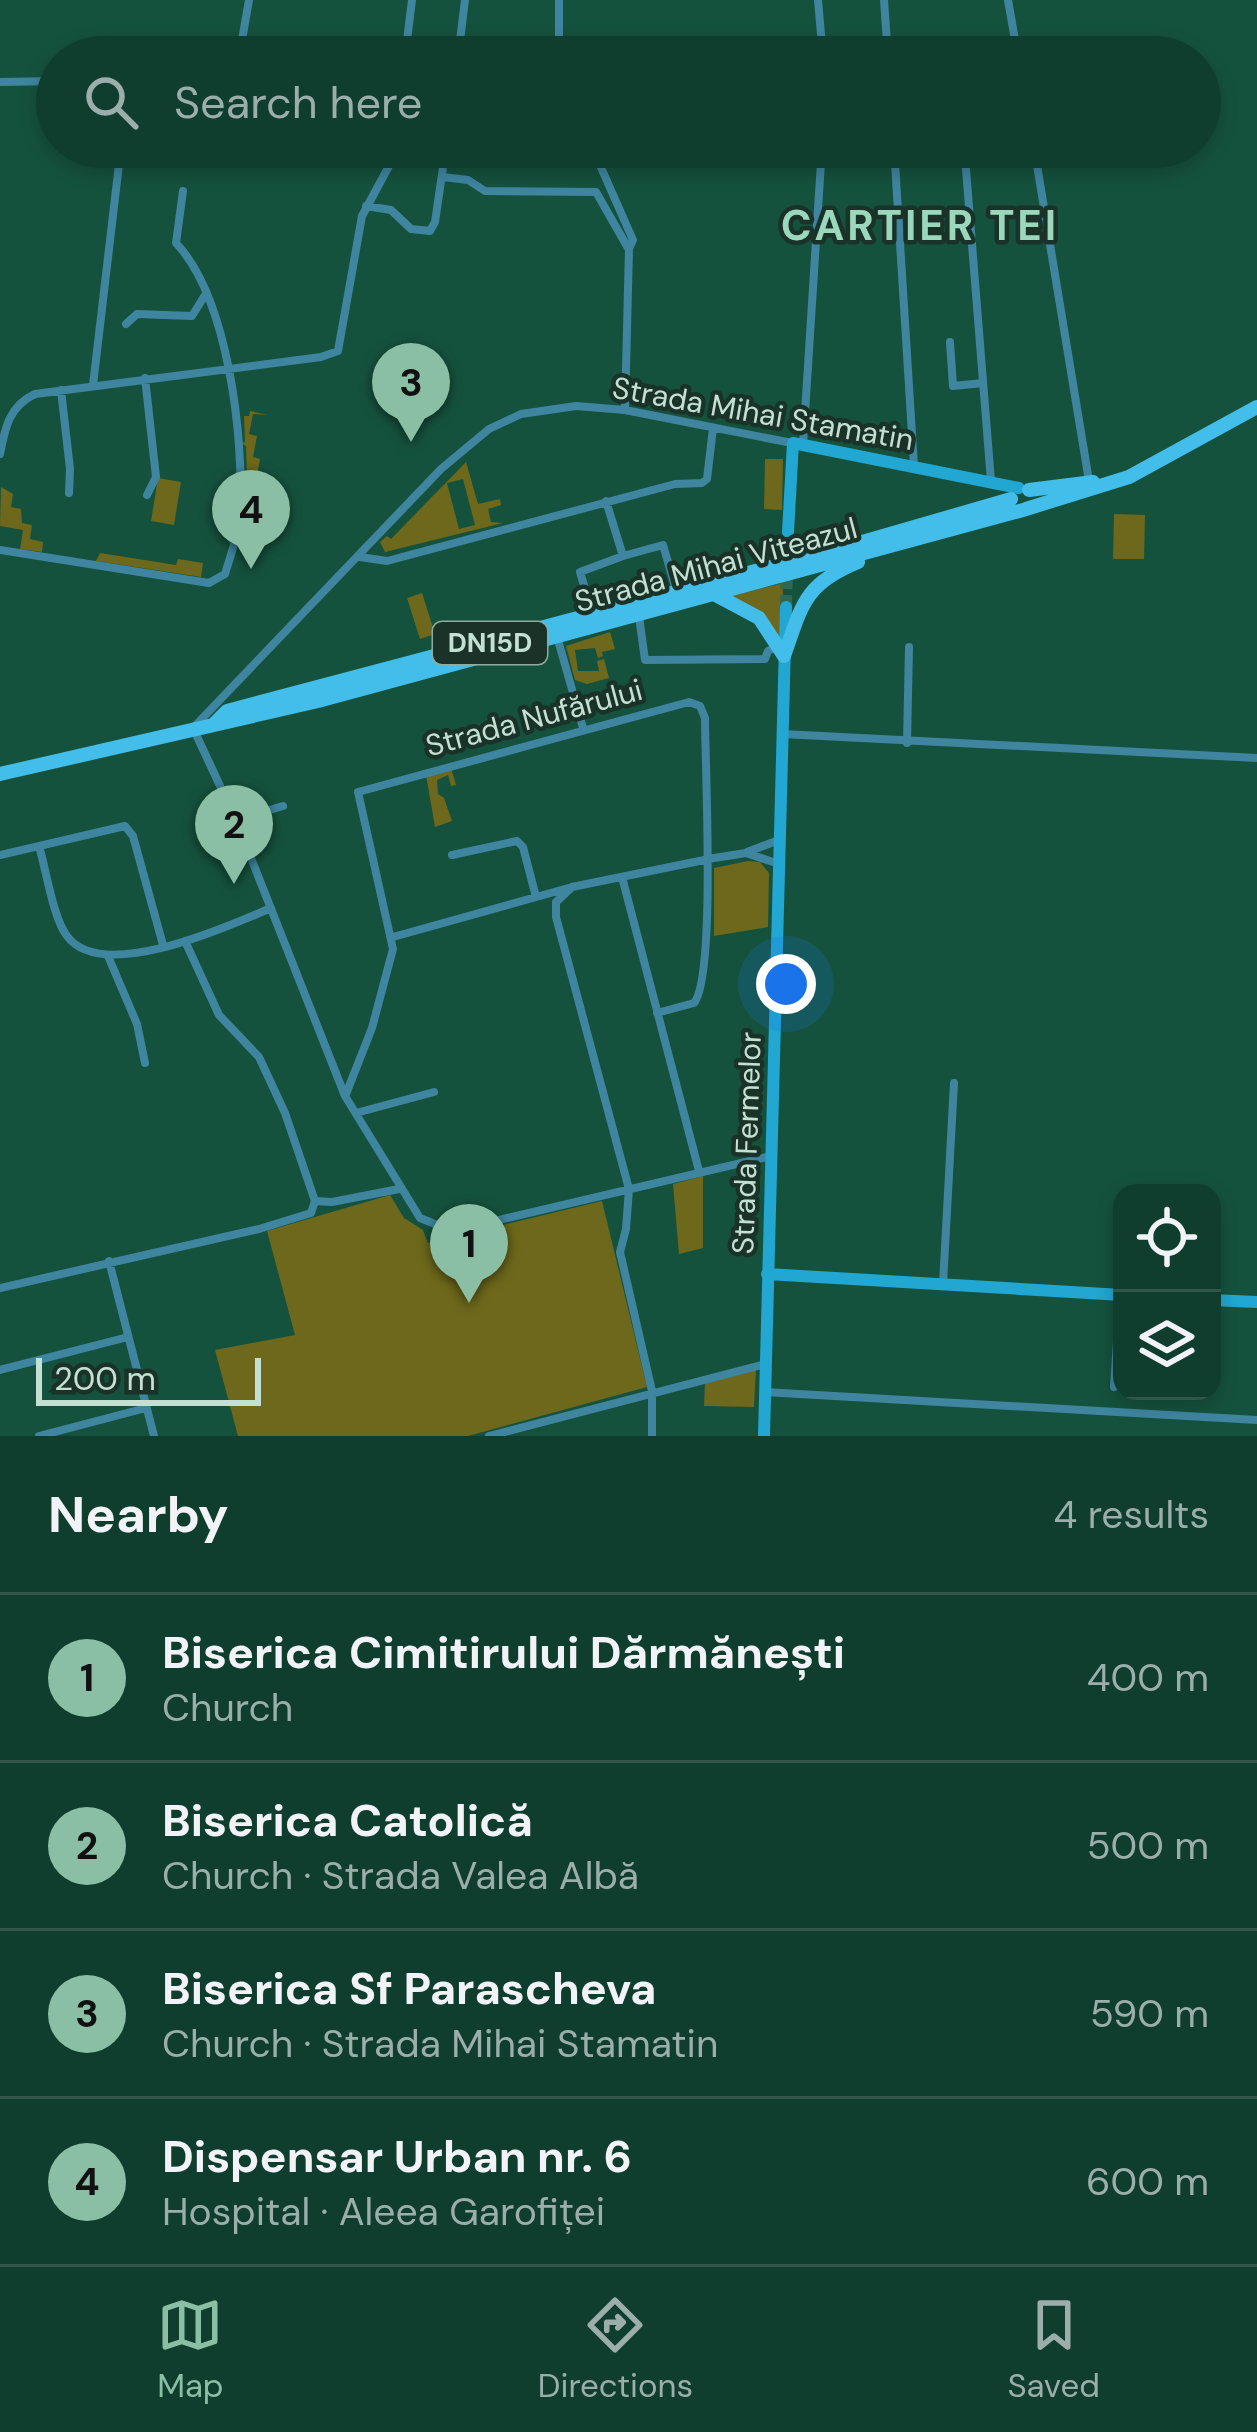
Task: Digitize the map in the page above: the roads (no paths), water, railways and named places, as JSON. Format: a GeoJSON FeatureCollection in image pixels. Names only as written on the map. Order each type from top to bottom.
{"type":"FeatureCollection","features":[{"type":"Feature","properties":{"kind":"main road","name":"Strada Mihai Viteazul"},"geometry":{"type":"LineString","coordinates":[[225,706],[638,614],[668,598],[714,594],[898,544],[1022,499],[1096,490],[1144,470],[1257,407]]}},
{"type":"Feature","properties":{"kind":"main road","name":"Strada Mihai Viteazul"},"geometry":{"type":"LineString","coordinates":[[0,774],[227,724],[556,631],[593,615],[1144,470]]}},
{"type":"Feature","properties":{"kind":"main road"},"geometry":{"type":"LineString","coordinates":[[714,594],[752,612],[781,651],[818,582],[898,544]]}},
{"type":"Feature","properties":{"kind":"main road"},"geometry":{"type":"LineString","coordinates":[[215,723],[225,706]]}},
{"type":"Feature","properties":{"kind":"street"},"geometry":{"type":"LineString","coordinates":[[243,36],[249,0]]}},
{"type":"Feature","properties":{"kind":"street"},"geometry":{"type":"LineString","coordinates":[[408,36],[412,0]]}},
{"type":"Feature","properties":{"kind":"street"},"geometry":{"type":"LineString","coordinates":[[461,36],[465,0]]}},
{"type":"Feature","properties":{"kind":"street"},"geometry":{"type":"LineString","coordinates":[[559,0],[560,36]]}},
{"type":"Feature","properties":{"kind":"street"},"geometry":{"type":"LineString","coordinates":[[818,0],[821,36]]}},
{"type":"Feature","properties":{"kind":"street"},"geometry":{"type":"LineString","coordinates":[[884,0],[887,36]]}},
{"type":"Feature","properties":{"kind":"street"},"geometry":{"type":"LineString","coordinates":[[1008,0],[1014,36]]}},
{"type":"Feature","properties":{"kind":"street"},"geometry":{"type":"LineString","coordinates":[[0,82],[36,81]]}},
{"type":"Feature","properties":{"kind":"street"},"geometry":{"type":"LineString","coordinates":[[93,385],[119,168]]}},
{"type":"Feature","properties":{"kind":"street"},"geometry":{"type":"LineString","coordinates":[[0,454],[5,427],[19,403],[35,394],[338,352],[366,206],[388,168]]}},
{"type":"Feature","properties":{"kind":"street"},"geometry":{"type":"LineString","coordinates":[[366,206],[391,210],[411,229],[424,232],[434,227],[444,168]]}},
{"type":"Feature","properties":{"kind":"street"},"geometry":{"type":"LineString","coordinates":[[602,168],[633,240],[629,249],[626,410]]}},
{"type":"Feature","properties":{"kind":"street"},"geometry":{"type":"LineString","coordinates":[[788,532],[821,168]]}},
{"type":"Feature","properties":{"kind":"street"},"geometry":{"type":"LineString","coordinates":[[894,168],[914,466]]}},
{"type":"Feature","properties":{"kind":"street"},"geometry":{"type":"LineString","coordinates":[[965,168],[991,481]]}},
{"type":"Feature","properties":{"kind":"street"},"geometry":{"type":"LineString","coordinates":[[1037,168],[1089,483]]}},
{"type":"Feature","properties":{"kind":"street"},"geometry":{"type":"LineString","coordinates":[[443,177],[467,180],[484,191],[596,192],[629,249]]}},
{"type":"Feature","properties":{"kind":"street"},"geometry":{"type":"LineString","coordinates":[[0,550],[216,582],[225,574],[241,508],[229,368],[223,335],[190,258],[176,244],[183,191]]}},
{"type":"Feature","properties":{"kind":"street"},"geometry":{"type":"LineString","coordinates":[[126,324],[137,314],[192,316],[205,295]]}},
{"type":"Feature","properties":{"kind":"street"},"geometry":{"type":"LineString","coordinates":[[950,343],[953,386],[983,383]]}},
{"type":"Feature","properties":{"kind":"street"},"geometry":{"type":"LineString","coordinates":[[145,378],[156,477],[147,495]]}},
{"type":"Feature","properties":{"kind":"street"},"geometry":{"type":"LineString","coordinates":[[61,390],[70,469],[68,493]]}},
{"type":"Feature","properties":{"kind":"street","name":"Strada Mihai Stamatin"},"geometry":{"type":"LineString","coordinates":[[193,728],[225,706],[441,470],[489,429],[521,414],[551,407],[626,410],[991,481],[1022,499]]}},
{"type":"Feature","properties":{"kind":"street"},"geometry":{"type":"LineString","coordinates":[[360,557],[387,560],[675,484],[702,483],[708,474],[712,428]]}},
{"type":"Feature","properties":{"kind":"street"},"geometry":{"type":"LineString","coordinates":[[606,502],[623,556]]}},
{"type":"Feature","properties":{"kind":"street"},"geometry":{"type":"LineString","coordinates":[[593,615],[580,572],[663,545],[668,598]]}},
{"type":"Feature","properties":{"kind":"street","name":"Strada Fermelor"},"geometry":{"type":"LineString","coordinates":[[764,1436],[781,651],[786,607]]}},
{"type":"Feature","properties":{"kind":"street"},"geometry":{"type":"LineString","coordinates":[[638,614],[645,660],[765,659],[768,650],[781,651]]}},
{"type":"Feature","properties":{"kind":"street"},"geometry":{"type":"LineString","coordinates":[[556,631],[584,729]]}},
{"type":"Feature","properties":{"kind":"street"},"geometry":{"type":"LineString","coordinates":[[907,743],[909,647]]}},
{"type":"Feature","properties":{"kind":"street","name":"Strada Nufărului"},"geometry":{"type":"LineString","coordinates":[[346,1096],[372,1028],[392,958],[393,937],[358,792],[688,701],[700,706],[705,718],[707,860],[701,994],[694,1003],[657,1013]]}},
{"type":"Feature","properties":{"kind":"street"},"geometry":{"type":"LineString","coordinates":[[193,728],[236,820],[346,1096],[419,1218],[456,1229],[771,1156]]}},
{"type":"Feature","properties":{"kind":"street"},"geometry":{"type":"LineString","coordinates":[[781,734],[1257,758]]}},
{"type":"Feature","properties":{"kind":"street"},"geometry":{"type":"LineString","coordinates":[[236,820],[283,806]]}},
{"type":"Feature","properties":{"kind":"street"},"geometry":{"type":"LineString","coordinates":[[0,855],[117,826],[130,830],[163,945]]}},
{"type":"Feature","properties":{"kind":"street"},"geometry":{"type":"LineString","coordinates":[[393,937],[572,887],[746,853],[779,840]]}},
{"type":"Feature","properties":{"kind":"street"},"geometry":{"type":"LineString","coordinates":[[452,855],[517,841],[523,847],[536,897]]}},
{"type":"Feature","properties":{"kind":"street"},"geometry":{"type":"LineString","coordinates":[[39,846],[66,935],[80,946],[109,956],[185,941],[271,908]]}},
{"type":"Feature","properties":{"kind":"street"},"geometry":{"type":"LineString","coordinates":[[746,853],[778,864]]}},
{"type":"Feature","properties":{"kind":"street"},"geometry":{"type":"LineString","coordinates":[[622,877],[699,1171]]}},
{"type":"Feature","properties":{"kind":"street"},"geometry":{"type":"LineString","coordinates":[[572,887],[556,902],[556,917],[629,1189],[621,1263],[652,1391],[652,1436]]}},
{"type":"Feature","properties":{"kind":"street"},"geometry":{"type":"LineString","coordinates":[[0,1288],[311,1213],[315,1201],[290,1126],[259,1057],[219,1015],[185,941]]}},
{"type":"Feature","properties":{"kind":"street"},"geometry":{"type":"LineString","coordinates":[[109,956],[136,1024],[145,1063]]}},
{"type":"Feature","properties":{"kind":"street"},"geometry":{"type":"LineString","coordinates":[[943,1284],[953,1083]]}},
{"type":"Feature","properties":{"kind":"street"},"geometry":{"type":"LineString","coordinates":[[356,1113],[434,1092]]}},
{"type":"Feature","properties":{"kind":"street"},"geometry":{"type":"LineString","coordinates":[[315,1201],[399,1189]]}},
{"type":"Feature","properties":{"kind":"street"},"geometry":{"type":"LineString","coordinates":[[109,1261],[154,1436]]}},
{"type":"Feature","properties":{"kind":"street"},"geometry":{"type":"LineString","coordinates":[[767,1274],[1113,1294]]}},
{"type":"Feature","properties":{"kind":"street"},"geometry":{"type":"LineString","coordinates":[[1221,1301],[1257,1303]]}},
{"type":"Feature","properties":{"kind":"street"},"geometry":{"type":"LineString","coordinates":[[0,1370],[128,1337]]}},
{"type":"Feature","properties":{"kind":"street"},"geometry":{"type":"LineString","coordinates":[[496,1435],[765,1364]]}},
{"type":"Feature","properties":{"kind":"street"},"geometry":{"type":"LineString","coordinates":[[764,1392],[1257,1420]]}},
{"type":"Feature","properties":{"kind":"street"},"geometry":{"type":"LineString","coordinates":[[39,1436],[146,1408]]}},
{"type":"Feature","properties":{"kind":"tunnel"},"geometry":{"type":"LineString","coordinates":[[786,607],[788,532]]}},
{"type":"Feature","properties":{"kind":"place","name":"Biserica Sf Parascheva"},"geometry":{"type":"Point","coordinates":[411,442]}},
{"type":"Feature","properties":{"kind":"place","name":"Dispensar Urban nr. 6"},"geometry":{"type":"Point","coordinates":[251,569]}},
{"type":"Feature","properties":{"kind":"place","name":"Biserica Catolică"},"geometry":{"type":"Point","coordinates":[234,884]}},
{"type":"Feature","properties":{"kind":"place","name":"Biserica Cimitirului Dărmănești"},"geometry":{"type":"Point","coordinates":[469,1303]}},
{"type":"Feature","properties":{"kind":"district","name":"CARTIER TEI"},"geometry":{"type":"Point","coordinates":[920,225]}}]}
